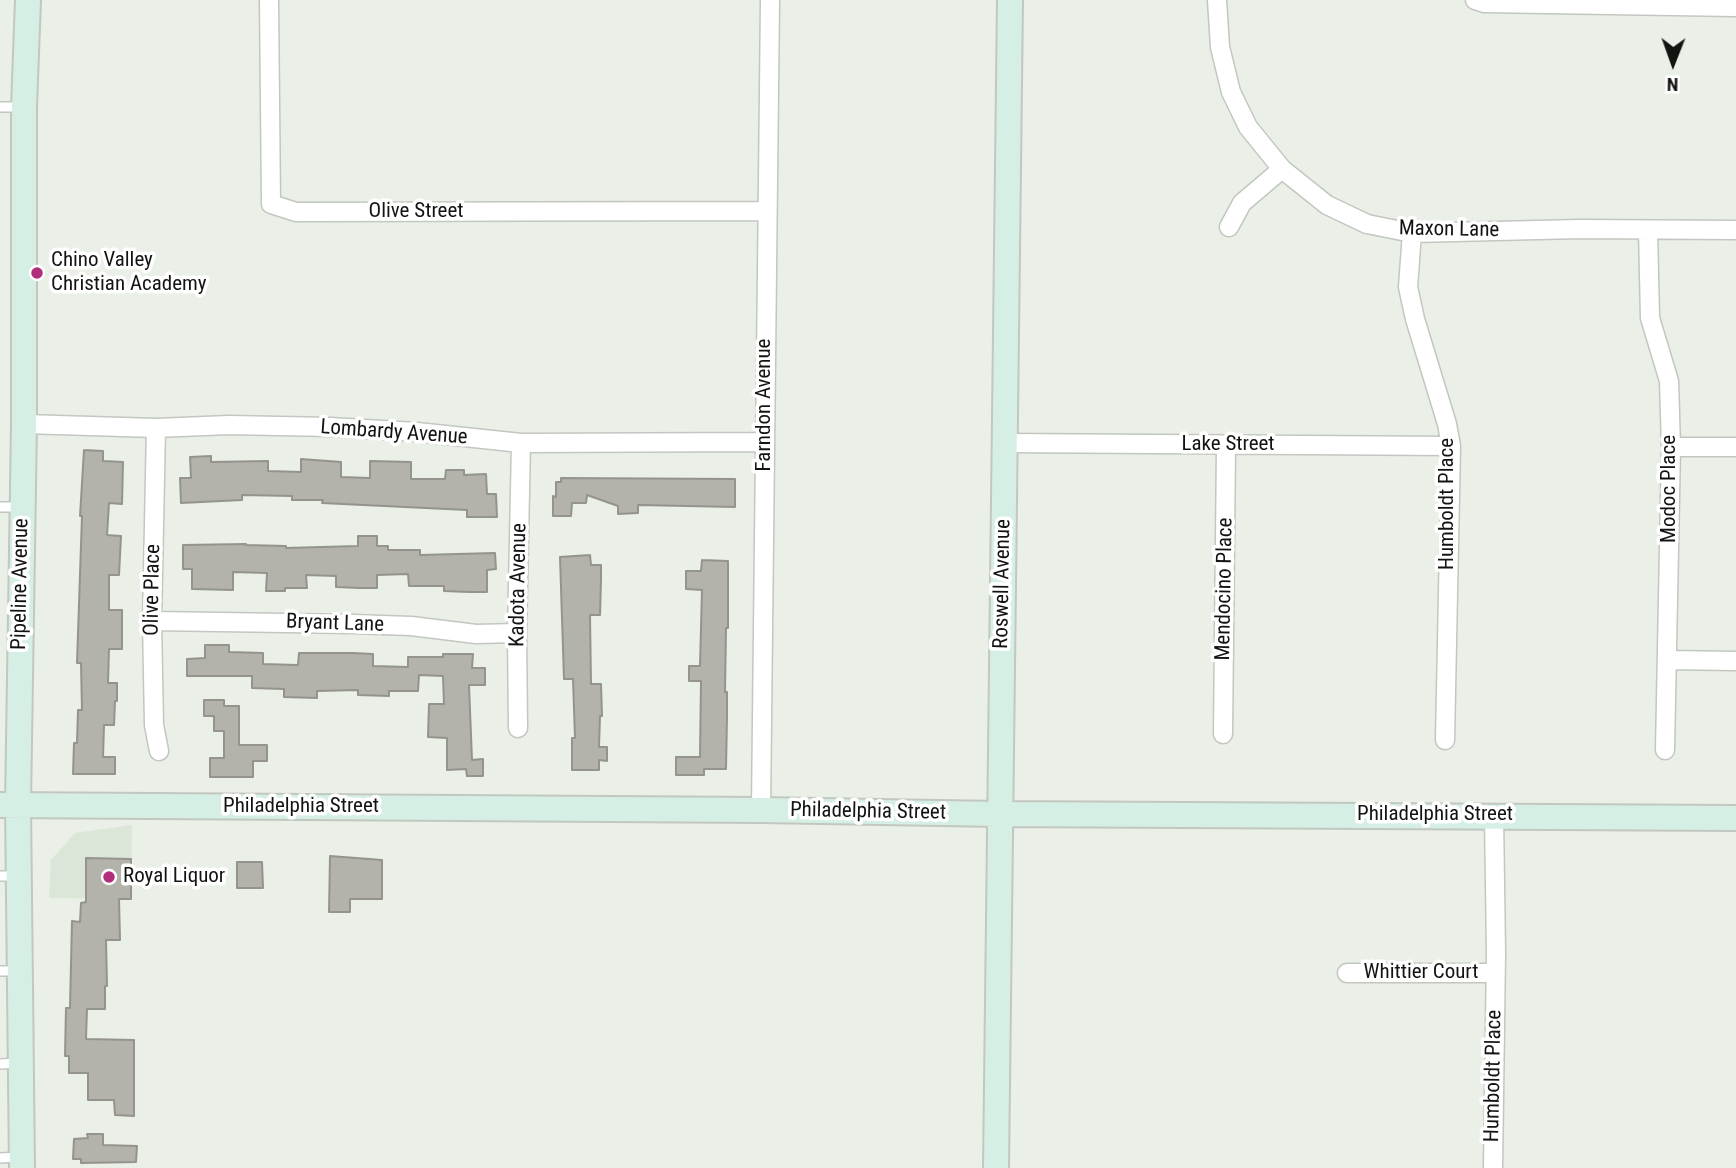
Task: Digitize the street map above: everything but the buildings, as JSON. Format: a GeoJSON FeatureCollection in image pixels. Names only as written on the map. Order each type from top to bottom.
{"type":"FeatureCollection","features":[{"type":"Feature","properties":{"kind":"street","name":"Olive Street"},"geometry":{"type":"LineString","coordinates":[[268,0],[271,204],[296,212],[766,211]]}},
{"type":"Feature","properties":{"kind":"street","name":"Farndon Avenue"},"geometry":{"type":"LineString","coordinates":[[761,810],[770,0]]}},
{"type":"Feature","properties":{"kind":"street","name":"Roswell Avenue"},"geometry":{"type":"LineString","coordinates":[[996,1168],[1010,0]]}},
{"type":"Feature","properties":{"kind":"street","name":"Maxon Lane"},"geometry":{"type":"LineString","coordinates":[[1217,0],[1220,47],[1231,92],[1248,127],[1282,169],[1327,205],[1367,224],[1412,233],[1736,230]]}},
{"type":"Feature","properties":{"kind":"street"},"geometry":{"type":"LineString","coordinates":[[1475,0],[1483,3],[1690,3],[1736,7]]}},
{"type":"Feature","properties":{"kind":"street","name":"Pipeline Avenue"},"geometry":{"type":"LineString","coordinates":[[15,1161],[10,1063],[11,507],[24,424],[12,107],[25,10]]}},
{"type":"Feature","properties":{"kind":"street"},"geometry":{"type":"LineString","coordinates":[[1230,227],[1242,203],[1282,169]]}},
{"type":"Feature","properties":{"kind":"street","name":"Modoc Place"},"geometry":{"type":"LineString","coordinates":[[1648,230],[1650,318],[1669,381],[1671,447],[1665,750]]}},
{"type":"Feature","properties":{"kind":"street","name":"Humboldt Place"},"geometry":{"type":"LineString","coordinates":[[1412,233],[1408,287],[1451,446],[1445,740]]}},
{"type":"Feature","properties":{"kind":"street","name":"Lombardy Avenue"},"geometry":{"type":"LineString","coordinates":[[24,424],[156,428],[229,425],[330,428],[417,432],[521,443],[764,442]]}},
{"type":"Feature","properties":{"kind":"street","name":"Olive Place"},"geometry":{"type":"LineString","coordinates":[[156,428],[152,621],[154,725],[159,751]]}},
{"type":"Feature","properties":{"kind":"street","name":"Kadota Avenue"},"geometry":{"type":"LineString","coordinates":[[518,728],[521,443]]}},
{"type":"Feature","properties":{"kind":"street","name":"Lake Street"},"geometry":{"type":"LineString","coordinates":[[1005,443],[1451,446]]}},
{"type":"Feature","properties":{"kind":"street","name":"Mendocino Place"},"geometry":{"type":"LineString","coordinates":[[1223,734],[1226,445]]}},
{"type":"Feature","properties":{"kind":"street"},"geometry":{"type":"LineString","coordinates":[[1671,447],[1736,447]]}},
{"type":"Feature","properties":{"kind":"street","name":"Bryant Lane"},"geometry":{"type":"LineString","coordinates":[[152,621],[353,624],[411,626],[476,634],[517,633]]}},
{"type":"Feature","properties":{"kind":"street"},"geometry":{"type":"LineString","coordinates":[[1667,660],[1736,661]]}},
{"type":"Feature","properties":{"kind":"street","name":"Philadelphia Street"},"geometry":{"type":"LineString","coordinates":[[9,805],[1736,818]]}},
{"type":"Feature","properties":{"kind":"street","name":"Humboldt Place"},"geometry":{"type":"LineString","coordinates":[[1493,1168],[1494,815]]}},
{"type":"Feature","properties":{"kind":"street","name":"Whittier Court"},"geometry":{"type":"LineString","coordinates":[[1348,973],[1495,973]]}},
{"type":"Feature","properties":{"kind":"shaded area"},"geometry":{"type":"Polygon","coordinates":[[[132,825],[131,899],[49,898],[51,860],[75,833],[132,825]]]}},
{"type":"Feature","properties":{"kind":"place","name":"Chino Valley Christian Academy"},"geometry":{"type":"Point","coordinates":[37,273]}},
{"type":"Feature","properties":{"kind":"place","name":"Royal Liquor"},"geometry":{"type":"Point","coordinates":[109,877]}}]}
